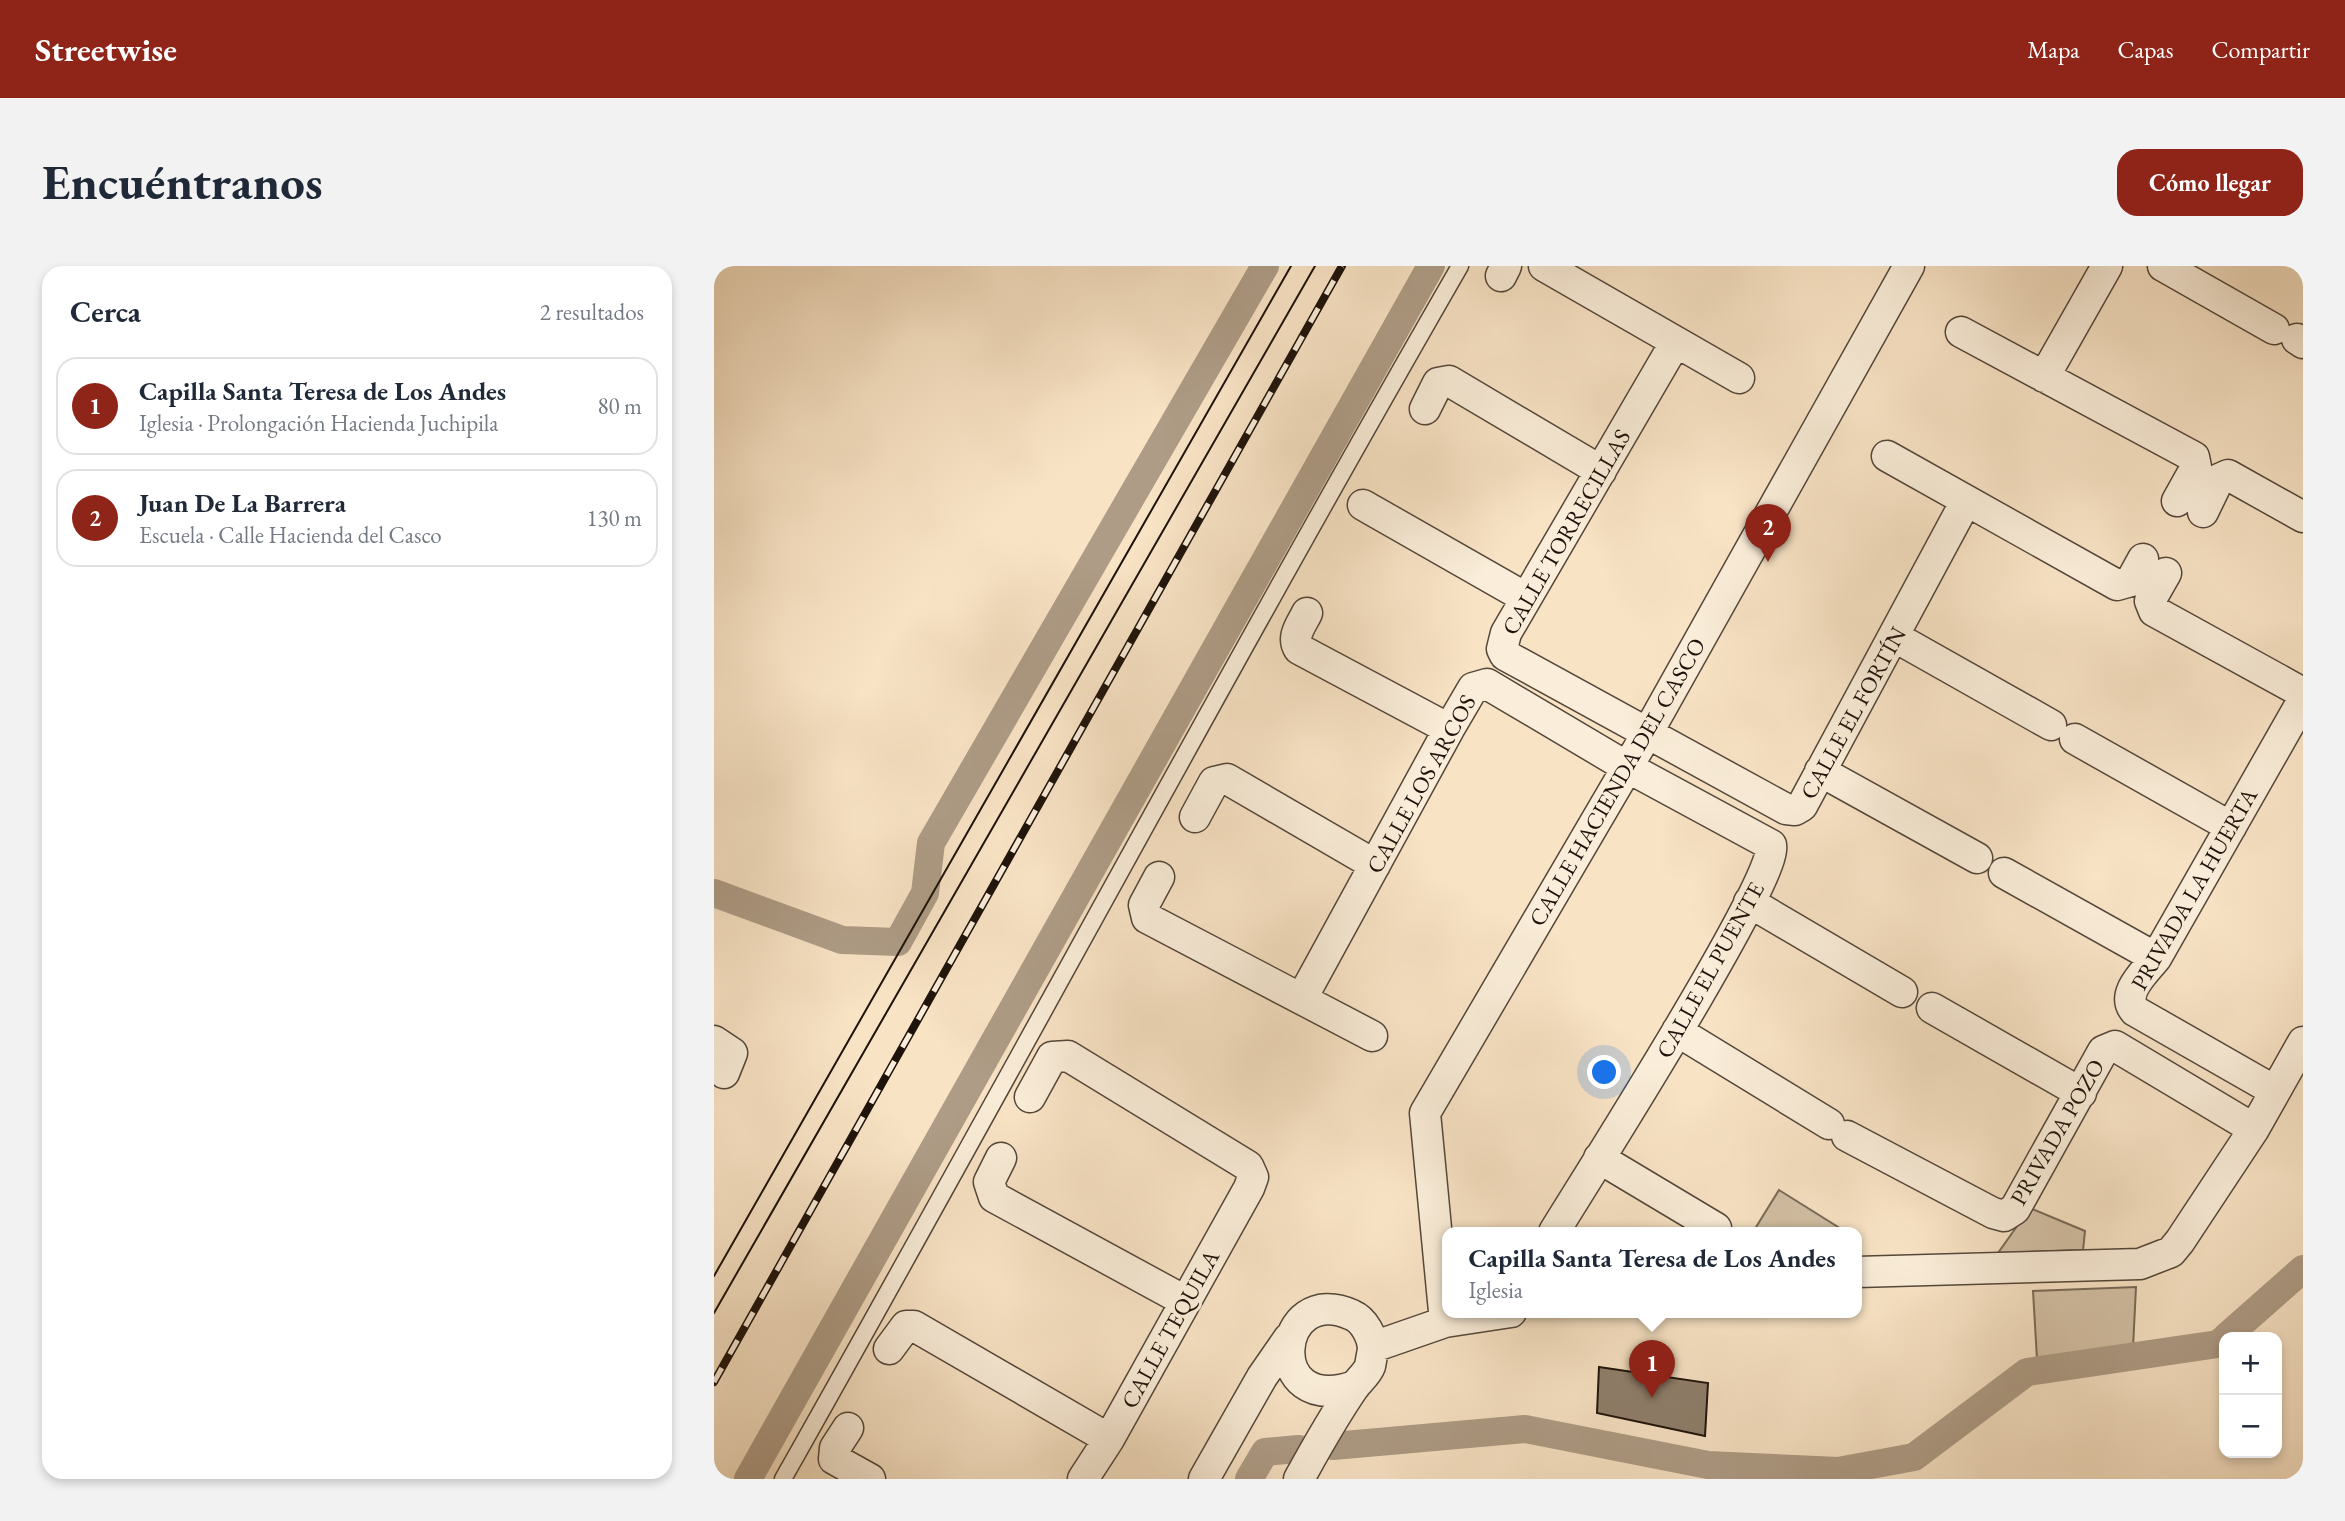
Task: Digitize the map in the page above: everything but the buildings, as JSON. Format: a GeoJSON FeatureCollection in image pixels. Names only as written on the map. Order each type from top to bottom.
{"type":"FeatureCollection","features":[{"type":"Feature","properties":{"kind":"street"},"geometry":{"type":"LineString","coordinates":[[1544,266],[1739,378]]}},
{"type":"Feature","properties":{"kind":"street","name":"CALLE HACIENDA DEL CASCO"},"geometry":{"type":"LineString","coordinates":[[1442,1291],[1425,1113],[1648,732],[1909,266]]}},
{"type":"Feature","properties":{"kind":"street"},"geometry":{"type":"LineString","coordinates":[[2044,377],[2107,266]]}},
{"type":"Feature","properties":{"kind":"street"},"geometry":{"type":"LineString","coordinates":[[2163,266],[2291,337]]}},
{"type":"Feature","properties":{"kind":"street"},"geometry":{"type":"LineString","coordinates":[[1961,332],[2194,457],[2196,467],[2190,506],[2220,478],[2228,475],[2303,517]]}},
{"type":"Feature","properties":{"kind":"street","name":"CALLE TORRECILLAS"},"geometry":{"type":"LineString","coordinates":[[1648,732],[1505,655],[1503,638],[1675,342]]}},
{"type":"Feature","properties":{"kind":"street"},"geometry":{"type":"LineString","coordinates":[[1425,409],[1438,383],[1449,381],[1601,471]]}},
{"type":"Feature","properties":{"kind":"street"},"geometry":{"type":"LineString","coordinates":[[1887,456],[2117,585],[2131,581],[2155,566],[2150,601],[2152,609],[2303,693]]}},
{"type":"Feature","properties":{"kind":"street","name":"CALLE EL FORTÍN"},"geometry":{"type":"LineString","coordinates":[[1648,732],[1790,810],[1802,806],[1966,501]]}},
{"type":"Feature","properties":{"kind":"street"},"geometry":{"type":"LineString","coordinates":[[1363,505],[1525,598]]}},
{"type":"Feature","properties":{"kind":"street"},"geometry":{"type":"LineString","coordinates":[[1307,613],[1296,635],[1299,649],[1449,729]]}},
{"type":"Feature","properties":{"kind":"street"},"geometry":{"type":"LineString","coordinates":[[1895,637],[2231,827]]}},
{"type":"Feature","properties":{"kind":"street","name":"CALLE LOS ARCOS"},"geometry":{"type":"LineString","coordinates":[[1302,998],[1473,688],[1484,683],[1627,767]]}},
{"type":"Feature","properties":{"kind":"street","name":"PRIVADA LA HUERTA"},"geometry":{"type":"LineString","coordinates":[[2275,1091],[2135,1012],[2130,1002],[2133,988],[2156,958],[2303,700]]}},
{"type":"Feature","properties":{"kind":"street","name":"CALLE EL PUENTE"},"geometry":{"type":"LineString","coordinates":[[1557,1227],[1677,1031],[1771,858],[1771,845],[1627,767]]}},
{"type":"Feature","properties":{"kind":"street"},"geometry":{"type":"LineString","coordinates":[[1820,771],[1977,858]]}},
{"type":"Feature","properties":{"kind":"street"},"geometry":{"type":"LineString","coordinates":[[1195,817],[1214,782],[1227,779],[1375,866]]}},
{"type":"Feature","properties":{"kind":"street"},"geometry":{"type":"LineString","coordinates":[[2004,873],[2156,958]]}},
{"type":"Feature","properties":{"kind":"street"},"geometry":{"type":"LineString","coordinates":[[1159,877],[1144,905],[1147,918],[1372,1035]]}},
{"type":"Feature","properties":{"kind":"street"},"geometry":{"type":"LineString","coordinates":[[1749,902],[1902,992]]}},
{"type":"Feature","properties":{"kind":"street"},"geometry":{"type":"LineString","coordinates":[[1932,1008],[2081,1093]]}},
{"type":"Feature","properties":{"kind":"street","name":"PRIVADA POZO"},"geometry":{"type":"LineString","coordinates":[[1677,1031],[1838,1130],[1993,1213],[2004,1216],[2015,1209],[2103,1051],[2115,1046],[2254,1129]]}},
{"type":"Feature","properties":{"kind":"street"},"geometry":{"type":"LineString","coordinates":[[714,1041],[732,1053],[724,1073]]}},
{"type":"Feature","properties":{"kind":"street"},"geometry":{"type":"LineString","coordinates":[[1862,1272],[2125,1265],[2155,1259],[2171,1252],[2254,1129],[2303,1042]]}},
{"type":"Feature","properties":{"kind":"street","name":"CALLE TEQUILA"},"geometry":{"type":"LineString","coordinates":[[1030,1097],[1052,1057],[1068,1056],[1248,1166],[1253,1177],[1109,1439],[1083,1479]]}},
{"type":"Feature","properties":{"kind":"street"},"geometry":{"type":"LineString","coordinates":[[1001,1158],[989,1182],[993,1197],[1185,1301]]}},
{"type":"Feature","properties":{"kind":"street"},"geometry":{"type":"LineString","coordinates":[[1599,1158],[1714,1227]]}},
{"type":"Feature","properties":{"kind":"street"},"geometry":{"type":"LineString","coordinates":[[1204,1479],[1262,1377],[1298,1322],[1315,1311],[1337,1308],[1356,1317],[1368,1331],[1373,1348],[1370,1368],[1355,1386],[1299,1479]]}},
{"type":"Feature","properties":{"kind":"street","name":"CALLE HACIENDA DEL CASCO"},"geometry":{"type":"LineString","coordinates":[[1445,1318],[1445,1322]]}},
{"type":"Feature","properties":{"kind":"street"},"geometry":{"type":"LineString","coordinates":[[1373,1348],[1445,1322],[1471,1318]]}},
{"type":"Feature","properties":{"kind":"street"},"geometry":{"type":"LineString","coordinates":[[889,1349],[901,1329],[914,1326],[1109,1439]]}},
{"type":"Feature","properties":{"kind":"street"},"geometry":{"type":"LineString","coordinates":[[1289,1338],[1289,1363],[1299,1381],[1314,1391],[1333,1393],[1355,1386]]}},
{"type":"Feature","properties":{"kind":"street"},"geometry":{"type":"LineString","coordinates":[[848,1428],[835,1448],[834,1459],[870,1479]]}},
{"type":"Feature","properties":{"kind":"lane"},"geometry":{"type":"LineString","coordinates":[[783,1479],[1003,1089],[1337,480],[1460,266]]}},
{"type":"Feature","properties":{"kind":"shaded area"},"geometry":{"type":"Polygon","coordinates":[[[1779,1190],[1838,1227],[1756,1227],[1779,1190]]]}},
{"type":"Feature","properties":{"kind":"shaded area"},"geometry":{"type":"Polygon","coordinates":[[[2030,1208],[2085,1231],[2083,1250],[1998,1253],[2030,1208]]]}},
{"type":"Feature","properties":{"kind":"shaded area"},"geometry":{"type":"Polygon","coordinates":[[[2136,1287],[2133,1348],[2037,1359],[2033,1291],[2136,1287]]]}},
{"type":"Feature","properties":{"kind":"waterway"},"geometry":{"type":"LineString","coordinates":[[714,893],[842,940],[898,942],[925,893],[931,843],[1265,266]]}},
{"type":"Feature","properties":{"kind":"waterway"},"geometry":{"type":"LineString","coordinates":[[748,1479],[1431,266]]}},
{"type":"Feature","properties":{"kind":"waterway"},"geometry":{"type":"LineString","coordinates":[[2232,1332],[2303,1269]]}},
{"type":"Feature","properties":{"kind":"waterway"},"geometry":{"type":"LineString","coordinates":[[1333,1446],[1525,1429],[1708,1465],[1838,1471],[1914,1457],[2027,1372],[2219,1343]]}},
{"type":"Feature","properties":{"kind":"waterway"},"geometry":{"type":"LineString","coordinates":[[1249,1479],[1265,1452],[1299,1449]]}},
{"type":"Feature","properties":{"kind":"tram line"},"geometry":{"type":"LineString","coordinates":[[714,1276],[1291,266]]}},
{"type":"Feature","properties":{"kind":"tram line"},"geometry":{"type":"LineString","coordinates":[[714,1313],[1315,266]]}},
{"type":"Feature","properties":{"kind":"railway"},"geometry":{"type":"LineString","coordinates":[[714,1382],[1342,266]]}},
{"type":"Feature","properties":{"kind":"place","name":"Juan De La Barrera"},"geometry":{"type":"Point","coordinates":[1768,562]}},
{"type":"Feature","properties":{"kind":"place","name":"Capilla Santa Teresa de Los Andes"},"geometry":{"type":"Point","coordinates":[1652,1398]}}]}
